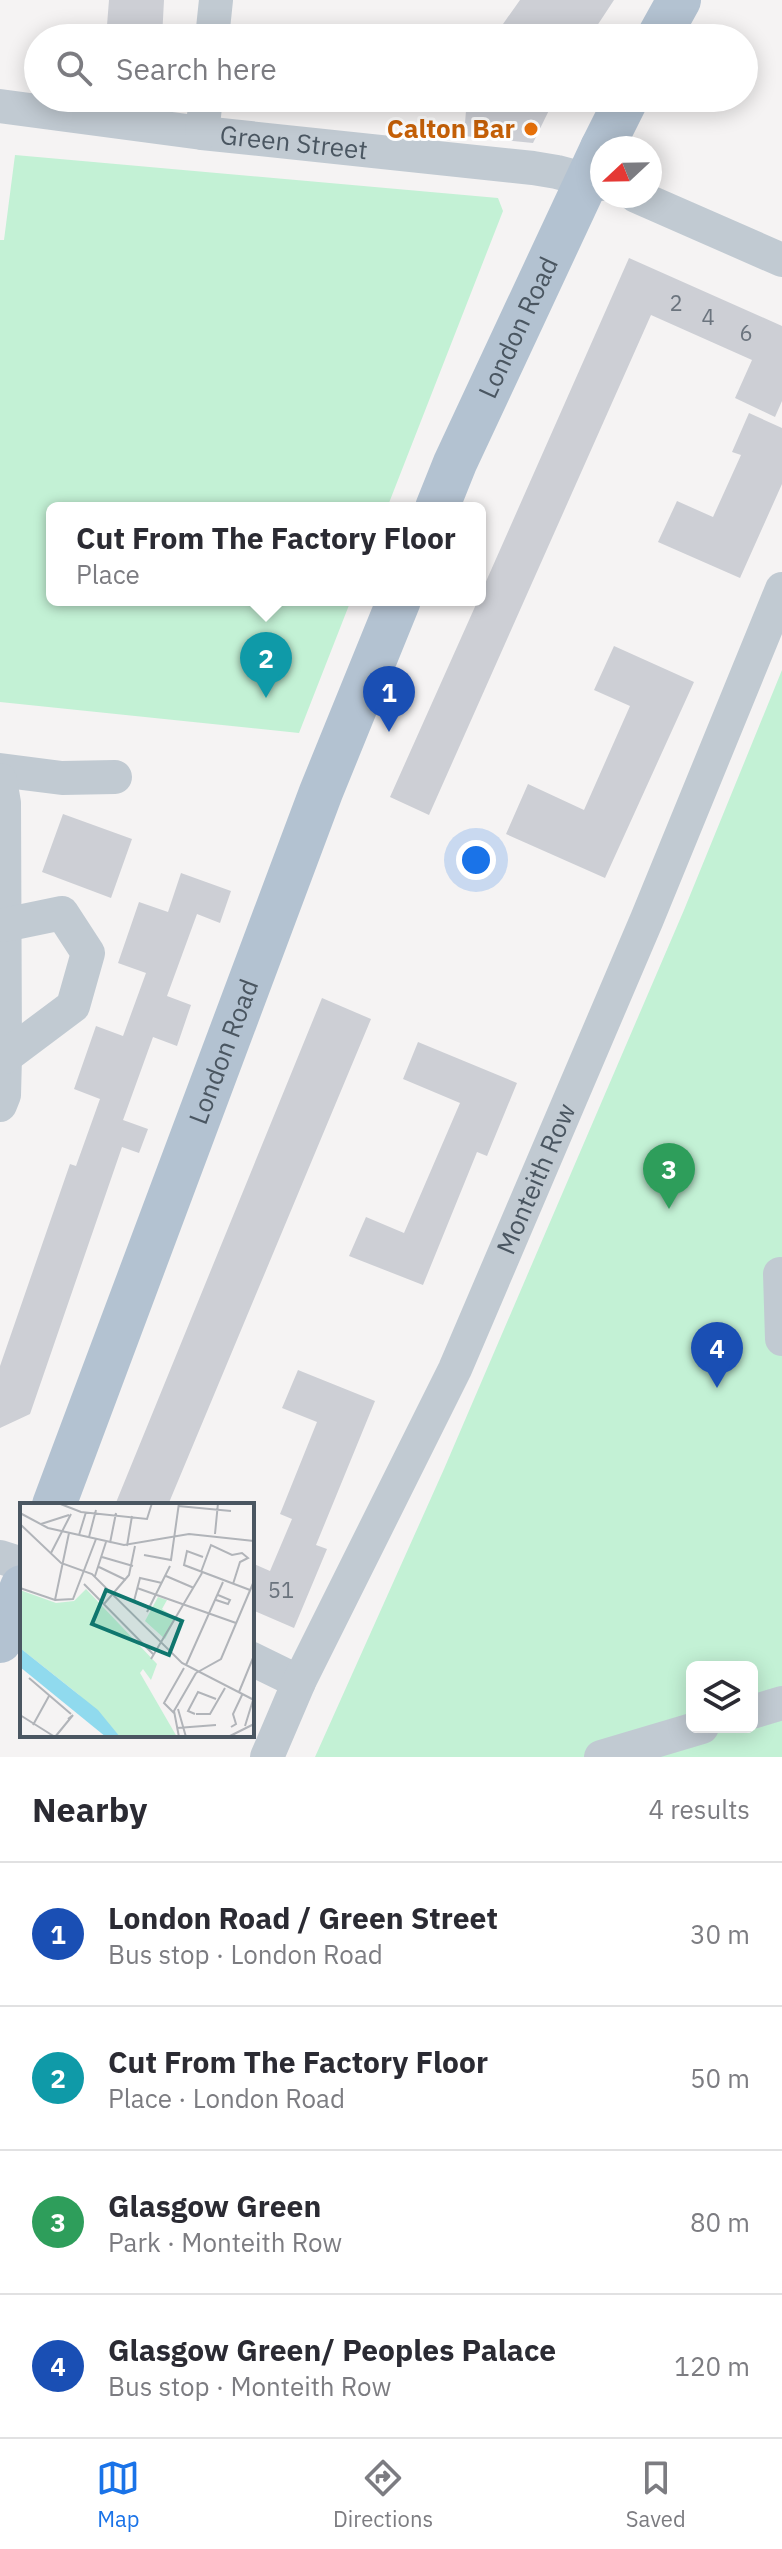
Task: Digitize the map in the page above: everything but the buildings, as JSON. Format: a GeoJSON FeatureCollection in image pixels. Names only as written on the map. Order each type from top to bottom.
{"type":"FeatureCollection","features":[{"type":"Feature","properties":{"kind":"main road"},"geometry":{"type":"LineString","coordinates":[[666,24],[679,0]]}},
{"type":"Feature","properties":{"kind":"main road","name":"London Road"},"geometry":{"type":"LineString","coordinates":[[611,136],[621,112]]}},
{"type":"Feature","properties":{"kind":"main road","name":"London Road"},"geometry":{"type":"LineString","coordinates":[[440,502],[590,182]]}},
{"type":"Feature","properties":{"kind":"main road","name":"London Road"},"geometry":{"type":"LineString","coordinates":[[55,1503],[321,792],[397,606]]}},
{"type":"Feature","properties":{"kind":"main road"},"geometry":{"type":"LineString","coordinates":[[0,1641],[20,1592]]}},
{"type":"Feature","properties":{"kind":"street"},"geometry":{"type":"LineString","coordinates":[[213,24],[216,0]]}},
{"type":"Feature","properties":{"kind":"street","name":"Green Street"},"geometry":{"type":"LineString","coordinates":[[0,106],[24,109]]}},
{"type":"Feature","properties":{"kind":"street","name":"Green Street"},"geometry":{"type":"LineString","coordinates":[[45,112],[202,133],[533,168],[590,165]]}},
{"type":"Feature","properties":{"kind":"street"},"geometry":{"type":"LineString","coordinates":[[202,133],[204,112]]}},
{"type":"Feature","properties":{"kind":"street"},"geometry":{"type":"LineString","coordinates":[[662,207],[782,260]]}},
{"type":"Feature","properties":{"kind":"street","name":"Monteith Row"},"geometry":{"type":"LineString","coordinates":[[267,1757],[299,1682],[455,1369],[647,919],[782,589]]}},
{"type":"Feature","properties":{"kind":"street"},"geometry":{"type":"LineString","coordinates":[[0,770],[62,778],[115,777]]}},
{"type":"Feature","properties":{"kind":"street"},"geometry":{"type":"LineString","coordinates":[[0,780],[4,803],[5,1057],[4,1095],[0,1105]]}},
{"type":"Feature","properties":{"kind":"street"},"geometry":{"type":"LineString","coordinates":[[4,925],[62,913],[88,953],[73,1006],[5,1057]]}},
{"type":"Feature","properties":{"kind":"street"},"geometry":{"type":"LineString","coordinates":[[780,1274],[782,1339]]}},
{"type":"Feature","properties":{"kind":"street"},"geometry":{"type":"LineString","coordinates":[[0,1557],[20,1563]]}},
{"type":"Feature","properties":{"kind":"street"},"geometry":{"type":"LineString","coordinates":[[254,1660],[299,1682]]}},
{"type":"Feature","properties":{"kind":"street"},"geometry":{"type":"LineString","coordinates":[[758,1710],[782,1703]]}},
{"type":"Feature","properties":{"kind":"street"},"geometry":{"type":"LineString","coordinates":[[601,1757],[686,1732]]}},
{"type":"Feature","properties":{"kind":"green space"},"geometry":{"type":"Polygon","coordinates":[[[15,155],[498,198],[503,211],[389,502],[46,502],[46,606],[349,606],[299,733],[0,702],[0,240],[4,240],[15,155]]]}},
{"type":"Feature","properties":{"kind":"green space"},"geometry":{"type":"Polygon","coordinates":[[[782,670],[782,1757],[315,1757],[444,1469],[684,910],[782,670]]]}},
{"type":"Feature","properties":{"kind":"place","name":"Calton Bar"},"geometry":{"type":"Point","coordinates":[531,129]}},
{"type":"Feature","properties":{"kind":"place","name":"Cut From The Factory Floor"},"geometry":{"type":"Point","coordinates":[266,698]}},
{"type":"Feature","properties":{"kind":"place","name":"London Road / Green Street"},"geometry":{"type":"Point","coordinates":[389,732]}},
{"type":"Feature","properties":{"kind":"place","name":"Glasgow Green"},"geometry":{"type":"Point","coordinates":[669,1209]}},
{"type":"Feature","properties":{"kind":"place","name":"Glasgow Green/ Peoples Palace"},"geometry":{"type":"Point","coordinates":[717,1388]}}]}
